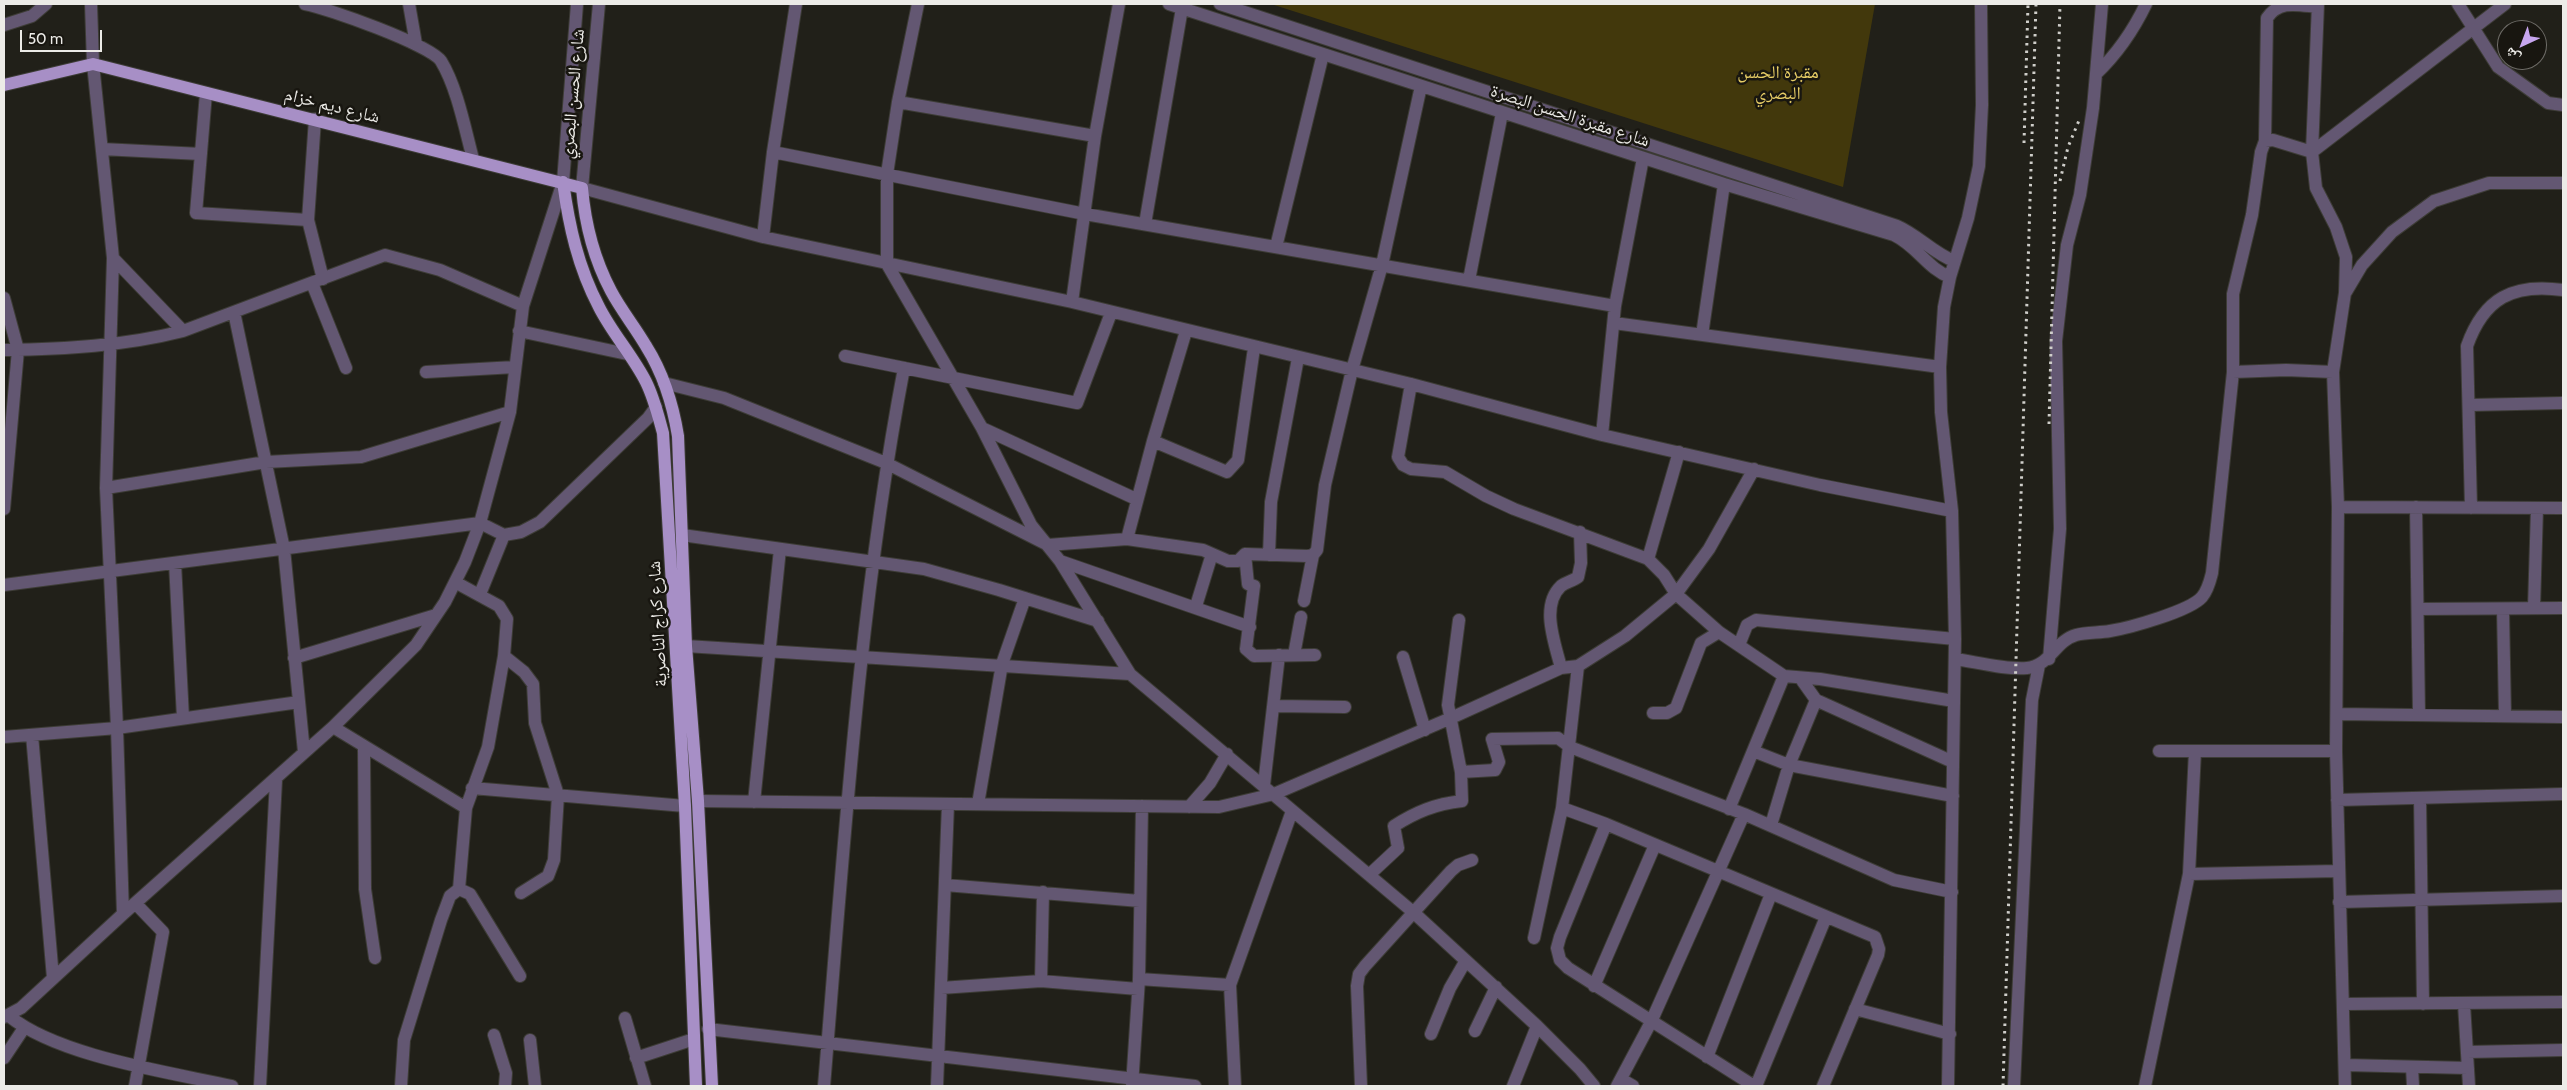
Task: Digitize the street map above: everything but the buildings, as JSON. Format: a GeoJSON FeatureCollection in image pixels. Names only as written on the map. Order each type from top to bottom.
{"type":"FeatureCollection","features":[{"type":"Feature","properties":{"kind":"main road"},"geometry":{"type":"LineString","coordinates":[[4,85],[93,64]]}},
{"type":"Feature","properties":{"kind":"main road","name":"شارع ديم خزام"},"geometry":{"type":"LineString","coordinates":[[93,64],[582,188]]}},
{"type":"Feature","properties":{"kind":"main road","name":"شارع كراج الناصرية"},"geometry":{"type":"LineString","coordinates":[[563,182],[569,226],[581,268],[599,308],[645,380],[656,407],[663,442],[685,806],[696,1086]]}},
{"type":"Feature","properties":{"kind":"main road","name":"شارع كراج الناصرية"},"geometry":{"type":"LineString","coordinates":[[582,188],[588,229],[602,272],[615,298],[646,346],[664,384],[674,410],[678,436],[686,646],[698,801],[712,1086]]}},
{"type":"Feature","properties":{"kind":"street"},"geometry":{"type":"LineString","coordinates":[[4,25],[32,16],[46,4]]}},
{"type":"Feature","properties":{"kind":"street"},"geometry":{"type":"LineString","coordinates":[[91,4],[93,64],[113,258],[112,346],[106,488],[123,914]]}},
{"type":"Feature","properties":{"kind":"street"},"geometry":{"type":"LineString","coordinates":[[305,4],[416,44],[440,60],[459,106],[473,159]]}},
{"type":"Feature","properties":{"kind":"street"},"geometry":{"type":"LineString","coordinates":[[409,4],[416,44]]}},
{"type":"Feature","properties":{"kind":"street","name":"شارع الحسن البصري"},"geometry":{"type":"LineString","coordinates":[[582,188],[599,4]]}},
{"type":"Feature","properties":{"kind":"street"},"geometry":{"type":"LineString","coordinates":[[763,237],[773,152],[796,4]]}},
{"type":"Feature","properties":{"kind":"street"},"geometry":{"type":"LineString","coordinates":[[918,4],[898,102],[887,174],[887,264],[982,428],[1031,525],[1060,561],[1130,674],[1414,912],[1537,1026],[1580,1069],[1594,1086]]}},
{"type":"Feature","properties":{"kind":"street"},"geometry":{"type":"LineString","coordinates":[[1072,302],[1095,136],[1119,4]]}},
{"type":"Feature","properties":{"kind":"street","name":"شارع مقبرة الحسن البصرة"},"geometry":{"type":"LineString","coordinates":[[1169,4],[1724,184],[1894,235],[1915,248],[1936,270],[1950,277]]}},
{"type":"Feature","properties":{"kind":"street","name":"شارع مقبرة الحسن البصرة"},"geometry":{"type":"LineString","coordinates":[[1220,4],[1897,226],[1954,261]]}},
{"type":"Feature","properties":{"kind":"street"},"geometry":{"type":"LineString","coordinates":[[1948,1086],[1955,639],[1952,511],[1941,412],[1940,367],[1944,307],[1954,261],[1968,218],[1979,166],[1982,105],[1981,4]]}},
{"type":"Feature","properties":{"kind":"street"},"geometry":{"type":"LineString","coordinates":[[2014,1086],[2032,700],[2044,662],[2060,529],[2056,341],[2067,245],[2080,195],[2096,74],[2102,4]]}},
{"type":"Feature","properties":{"kind":"street"},"geometry":{"type":"LineString","coordinates":[[2096,74],[2116,55],[2136,26],[2146,4]]}},
{"type":"Feature","properties":{"kind":"street"},"geometry":{"type":"LineString","coordinates":[[1955,659],[2027,668],[2044,662],[2060,645],[2075,635],[2110,632],[2142,624],[2187,607],[2201,598],[2208,588],[2212,573],[2233,372],[2233,294],[2252,215],[2261,152],[2265,141],[2267,18],[2273,8],[2279,4],[2318,5],[2312,152],[2316,188],[2336,227],[2346,257],[2345,293],[2333,372],[2338,507],[2336,752],[2345,1086]]}},
{"type":"Feature","properties":{"kind":"street"},"geometry":{"type":"LineString","coordinates":[[2458,4],[2498,67],[2548,103],[2563,105]]}},
{"type":"Feature","properties":{"kind":"street"},"geometry":{"type":"LineString","coordinates":[[2312,152],[2505,4]]}},
{"type":"Feature","properties":{"kind":"street","name":"شارع الحسن البصري"},"geometry":{"type":"LineString","coordinates":[[6,1016],[53,978],[333,727],[416,645],[455,582],[480,523],[510,412],[523,306],[563,182],[575,5]]}},
{"type":"Feature","properties":{"kind":"street"},"geometry":{"type":"LineString","coordinates":[[1145,224],[1182,8]]}},
{"type":"Feature","properties":{"kind":"street"},"geometry":{"type":"LineString","coordinates":[[1263,34],[1267,19]]}},
{"type":"Feature","properties":{"kind":"street"},"geometry":{"type":"LineString","coordinates":[[1276,248],[1323,54]]}},
{"type":"Feature","properties":{"kind":"street"},"geometry":{"type":"LineString","coordinates":[[1304,601],[1313,555],[1317,550],[1325,485],[1352,370],[1382,265],[1421,86]]}},
{"type":"Feature","properties":{"kind":"street"},"geometry":{"type":"LineString","coordinates":[[206,93],[196,213],[308,220]]}},
{"type":"Feature","properties":{"kind":"street"},"geometry":{"type":"LineString","coordinates":[[898,102],[1095,136]]}},
{"type":"Feature","properties":{"kind":"street"},"geometry":{"type":"LineString","coordinates":[[1469,280],[1502,113]]}},
{"type":"Feature","properties":{"kind":"street"},"geometry":{"type":"LineString","coordinates":[[315,120],[308,220],[317,281],[346,368]]}},
{"type":"Feature","properties":{"kind":"street"},"geometry":{"type":"LineString","coordinates":[[2265,141],[2273,140],[2312,152]]}},
{"type":"Feature","properties":{"kind":"street"},"geometry":{"type":"LineString","coordinates":[[102,149],[201,154]]}},
{"type":"Feature","properties":{"kind":"street"},"geometry":{"type":"LineString","coordinates":[[773,152],[1085,214],[1616,306]]}},
{"type":"Feature","properties":{"kind":"street"},"geometry":{"type":"LineString","coordinates":[[1602,434],[1616,306],[1643,158]]}},
{"type":"Feature","properties":{"kind":"street"},"geometry":{"type":"LineString","coordinates":[[2345,293],[2362,265],[2392,232],[2434,201],[2489,183],[2563,183]]}},
{"type":"Feature","properties":{"kind":"street"},"geometry":{"type":"LineString","coordinates":[[1702,335],[1724,184]]}},
{"type":"Feature","properties":{"kind":"street"},"geometry":{"type":"LineString","coordinates":[[582,188],[763,237],[1072,302],[1186,332],[1411,384],[1602,434],[1754,469],[1952,511]]}},
{"type":"Feature","properties":{"kind":"street"},"geometry":{"type":"LineString","coordinates":[[4,350],[112,346],[183,331],[385,255],[440,270],[523,306]]}},
{"type":"Feature","properties":{"kind":"street"},"geometry":{"type":"LineString","coordinates":[[113,258],[183,331]]}},
{"type":"Feature","properties":{"kind":"street"},"geometry":{"type":"LineString","coordinates":[[2471,508],[2470,405],[2467,346],[2474,325],[2487,308],[2508,294],[2524,289],[2542,287],[2563,290]]}},
{"type":"Feature","properties":{"kind":"street"},"geometry":{"type":"LineString","coordinates":[[4,298],[18,350],[6,466],[4,509]]}},
{"type":"Feature","properties":{"kind":"street"},"geometry":{"type":"LineString","coordinates":[[234,312],[284,549],[304,752]]}},
{"type":"Feature","properties":{"kind":"street"},"geometry":{"type":"LineString","coordinates":[[845,356],[1077,404],[1111,313]]}},
{"type":"Feature","properties":{"kind":"street"},"geometry":{"type":"LineString","coordinates":[[1614,322],[1940,367]]}},
{"type":"Feature","properties":{"kind":"street"},"geometry":{"type":"LineString","coordinates":[[519,331],[627,354]]}},
{"type":"Feature","properties":{"kind":"street"},"geometry":{"type":"LineString","coordinates":[[1127,539],[1136,499],[1186,332]]}},
{"type":"Feature","properties":{"kind":"street"},"geometry":{"type":"LineString","coordinates":[[1153,441],[1221,470],[1228,472],[1234,467],[1238,460],[1244,428],[1254,348]]}},
{"type":"Feature","properties":{"kind":"street"},"geometry":{"type":"LineString","coordinates":[[1269,555],[1271,502],[1298,358]]}},
{"type":"Feature","properties":{"kind":"street"},"geometry":{"type":"LineString","coordinates":[[426,372],[515,367]]}},
{"type":"Feature","properties":{"kind":"street"},"geometry":{"type":"LineString","coordinates":[[824,1086],[848,803],[874,564],[886,463],[904,368]]}},
{"type":"Feature","properties":{"kind":"street"},"geometry":{"type":"LineString","coordinates":[[2233,372],[2286,370],[2333,372]]}},
{"type":"Feature","properties":{"kind":"street"},"geometry":{"type":"LineString","coordinates":[[664,384],[724,398],[886,463],[1048,545],[1127,539],[1203,550],[1228,561],[1238,561],[1245,554],[1313,555]]}},
{"type":"Feature","properties":{"kind":"street"},"geometry":{"type":"LineString","coordinates":[[1411,384],[1398,457],[1403,466],[1411,469],[1445,472],[1507,506],[1580,532],[1648,560],[1664,575],[1676,594],[1719,632],[1784,676],[1801,679],[1820,679],[1954,701]]}},
{"type":"Feature","properties":{"kind":"street"},"geometry":{"type":"LineString","coordinates":[[2470,405],[2563,403]]}},
{"type":"Feature","properties":{"kind":"street"},"geometry":{"type":"LineString","coordinates":[[4,585],[480,523],[504,535],[521,532],[540,522],[648,418],[656,407]]}},
{"type":"Feature","properties":{"kind":"street"},"geometry":{"type":"LineString","coordinates":[[106,488],[266,462],[361,457],[510,412]]}},
{"type":"Feature","properties":{"kind":"street"},"geometry":{"type":"LineString","coordinates":[[982,428],[1136,499]]}},
{"type":"Feature","properties":{"kind":"street"},"geometry":{"type":"LineString","coordinates":[[1648,560],[1680,452]]}},
{"type":"Feature","properties":{"kind":"street"},"geometry":{"type":"LineString","coordinates":[[698,801],[1220,807],[1274,794],[1425,730],[1561,668],[1578,666],[1625,636],[1676,594],[1710,550],[1754,469]]}},
{"type":"Feature","properties":{"kind":"street"},"geometry":{"type":"LineString","coordinates":[[2338,507],[2563,508]]}},
{"type":"Feature","properties":{"kind":"street"},"geometry":{"type":"LineString","coordinates":[[2416,507],[2419,715]]}},
{"type":"Feature","properties":{"kind":"street"},"geometry":{"type":"LineString","coordinates":[[2534,608],[2537,508]]}},
{"type":"Feature","properties":{"kind":"street"},"geometry":{"type":"LineString","coordinates":[[1561,668],[1553,632],[1551,602],[1554,594],[1563,584],[1572,582],[1578,577],[1581,563],[1580,532]]}},
{"type":"Feature","properties":{"kind":"street"},"geometry":{"type":"LineString","coordinates":[[480,594],[504,535]]}},
{"type":"Feature","properties":{"kind":"street"},"geometry":{"type":"LineString","coordinates":[[682,535],[924,570],[1025,598],[1098,621]]}},
{"type":"Feature","properties":{"kind":"street"},"geometry":{"type":"LineString","coordinates":[[754,802],[768,651],[780,549]]}},
{"type":"Feature","properties":{"kind":"street"},"geometry":{"type":"LineString","coordinates":[[1196,606],[1212,554]]}},
{"type":"Feature","properties":{"kind":"street"},"geometry":{"type":"LineString","coordinates":[[1245,554],[1248,584],[1254,586],[1246,649],[1249,654],[1254,656],[1315,655]]}},
{"type":"Feature","properties":{"kind":"street"},"geometry":{"type":"LineString","coordinates":[[1060,561],[1196,606],[1250,627]]}},
{"type":"Feature","properties":{"kind":"street"},"geometry":{"type":"LineString","coordinates":[[174,563],[182,718]]}},
{"type":"Feature","properties":{"kind":"street"},"geometry":{"type":"LineString","coordinates":[[400,1086],[407,1032],[450,896],[459,889],[466,808],[488,747],[504,656],[505,613],[499,606],[480,594],[455,582]]}},
{"type":"Feature","properties":{"kind":"street"},"geometry":{"type":"LineString","coordinates":[[978,804],[1002,664],[1025,598]]}},
{"type":"Feature","properties":{"kind":"street"},"geometry":{"type":"LineString","coordinates":[[2504,608],[2505,716]]}},
{"type":"Feature","properties":{"kind":"street"},"geometry":{"type":"LineString","coordinates":[[2418,609],[2563,608]]}},
{"type":"Feature","properties":{"kind":"street"},"geometry":{"type":"LineString","coordinates":[[294,658],[436,615]]}},
{"type":"Feature","properties":{"kind":"street"},"geometry":{"type":"LineString","coordinates":[[1294,655],[1301,617]]}},
{"type":"Feature","properties":{"kind":"street"},"geometry":{"type":"LineString","coordinates":[[1369,875],[1398,848],[1394,826],[1425,808],[1441,803],[1462,801],[1461,772],[1448,693],[1459,620]]}},
{"type":"Feature","properties":{"kind":"street"},"geometry":{"type":"LineString","coordinates":[[1739,645],[1747,625],[1756,620],[1955,639]]}},
{"type":"Feature","properties":{"kind":"street"},"geometry":{"type":"LineString","coordinates":[[1653,713],[1667,713],[1676,708],[1701,643],[1719,632]]}},
{"type":"Feature","properties":{"kind":"street"},"geometry":{"type":"LineString","coordinates":[[686,646],[1002,664],[1130,674]]}},
{"type":"Feature","properties":{"kind":"street"},"geometry":{"type":"LineString","coordinates":[[1264,785],[1275,706],[1279,655]]}},
{"type":"Feature","properties":{"kind":"street"},"geometry":{"type":"LineString","coordinates":[[504,656],[524,672],[533,684],[535,723],[558,794],[554,860],[548,876],[520,894]]}},
{"type":"Feature","properties":{"kind":"street"},"geometry":{"type":"LineString","coordinates":[[1403,657],[1425,730]]}},
{"type":"Feature","properties":{"kind":"street"},"geometry":{"type":"LineString","coordinates":[[1534,938],[1562,808],[1578,666]]}},
{"type":"Feature","properties":{"kind":"street"},"geometry":{"type":"LineString","coordinates":[[1730,809],[1784,676]]}},
{"type":"Feature","properties":{"kind":"street"},"geometry":{"type":"LineString","coordinates":[[1801,679],[1816,700],[1954,762]]}},
{"type":"Feature","properties":{"kind":"street"},"geometry":{"type":"LineString","coordinates":[[1772,826],[1789,765],[1816,700]]}},
{"type":"Feature","properties":{"kind":"street"},"geometry":{"type":"LineString","coordinates":[[4,737],[117,728],[299,702]]}},
{"type":"Feature","properties":{"kind":"street"},"geometry":{"type":"LineString","coordinates":[[1275,706],[1345,707]]}},
{"type":"Feature","properties":{"kind":"street"},"geometry":{"type":"LineString","coordinates":[[2337,714],[2563,717]]}},
{"type":"Feature","properties":{"kind":"street"},"geometry":{"type":"LineString","coordinates":[[333,727],[364,748],[466,808]]}},
{"type":"Feature","properties":{"kind":"street"},"geometry":{"type":"LineString","coordinates":[[32,735],[53,978]]}},
{"type":"Feature","properties":{"kind":"street"},"geometry":{"type":"LineString","coordinates":[[1461,772],[1495,770],[1499,762],[1492,739],[1558,738],[1570,747],[1744,814],[1894,880],[1952,892]]}},
{"type":"Feature","properties":{"kind":"street"},"geometry":{"type":"LineString","coordinates":[[364,748],[365,889],[375,958]]}},
{"type":"Feature","properties":{"kind":"street"},"geometry":{"type":"LineString","coordinates":[[1753,751],[1789,765],[1953,796]]}},
{"type":"Feature","properties":{"kind":"street"},"geometry":{"type":"LineString","coordinates":[[2159,751],[2336,752]]}},
{"type":"Feature","properties":{"kind":"street"},"geometry":{"type":"LineString","coordinates":[[2145,1086],[2189,874],[2195,751]]}},
{"type":"Feature","properties":{"kind":"street"},"geometry":{"type":"LineString","coordinates":[[1190,807],[1210,783],[1227,754]]}},
{"type":"Feature","properties":{"kind":"street"},"geometry":{"type":"LineString","coordinates":[[260,1086],[276,780]]}},
{"type":"Feature","properties":{"kind":"street"},"geometry":{"type":"LineString","coordinates":[[472,788],[685,806]]}},
{"type":"Feature","properties":{"kind":"street"},"geometry":{"type":"LineString","coordinates":[[2337,800],[2563,794]]}},
{"type":"Feature","properties":{"kind":"street"},"geometry":{"type":"LineString","coordinates":[[2420,798],[2423,1004]]}},
{"type":"Feature","properties":{"kind":"street"},"geometry":{"type":"LineString","coordinates":[[937,1086],[948,804]]}},
{"type":"Feature","properties":{"kind":"street"},"geometry":{"type":"LineString","coordinates":[[1132,1082],[1139,984],[1142,806]]}},
{"type":"Feature","properties":{"kind":"street"},"geometry":{"type":"LineString","coordinates":[[1562,808],[1606,824],[1869,934],[1878,943],[1878,955],[1822,1086]]}},
{"type":"Feature","properties":{"kind":"street"},"geometry":{"type":"LineString","coordinates":[[1235,1086],[1230,985],[1292,811]]}},
{"type":"Feature","properties":{"kind":"street"},"geometry":{"type":"LineString","coordinates":[[1633,1086],[1619,1083],[1651,1022],[1744,814]]}},
{"type":"Feature","properties":{"kind":"street"},"geometry":{"type":"LineString","coordinates":[[1606,824],[1557,948],[1560,960],[1594,986],[1755,1086],[1826,917]]}},
{"type":"Feature","properties":{"kind":"street"},"geometry":{"type":"LineString","coordinates":[[1594,986],[1655,845]]}},
{"type":"Feature","properties":{"kind":"street"},"geometry":{"type":"LineString","coordinates":[[1361,1086],[1357,986],[1359,974],[1458,865],[1472,860]]}},
{"type":"Feature","properties":{"kind":"street"},"geometry":{"type":"LineString","coordinates":[[2189,874],[2338,871]]}},
{"type":"Feature","properties":{"kind":"street"},"geometry":{"type":"LineString","coordinates":[[945,885],[1140,901]]}},
{"type":"Feature","properties":{"kind":"street"},"geometry":{"type":"LineString","coordinates":[[459,889],[470,894],[520,976]]}},
{"type":"Feature","properties":{"kind":"street"},"geometry":{"type":"LineString","coordinates":[[1041,981],[1043,892]]}},
{"type":"Feature","properties":{"kind":"street"},"geometry":{"type":"LineString","coordinates":[[1707,1057],[1771,894]]}},
{"type":"Feature","properties":{"kind":"street"},"geometry":{"type":"LineString","coordinates":[[2339,902],[2421,902],[2563,896]]}},
{"type":"Feature","properties":{"kind":"street"},"geometry":{"type":"LineString","coordinates":[[135,1086],[163,932],[136,904]]}},
{"type":"Feature","properties":{"kind":"street"},"geometry":{"type":"LineString","coordinates":[[1431,1034],[1450,988],[1466,962]]}},
{"type":"Feature","properties":{"kind":"street"},"geometry":{"type":"LineString","coordinates":[[941,988],[1041,981],[1230,985]]}},
{"type":"Feature","properties":{"kind":"street"},"geometry":{"type":"LineString","coordinates":[[1475,1032],[1496,988]]}},
{"type":"Feature","properties":{"kind":"street"},"geometry":{"type":"LineString","coordinates":[[2344,1004],[2563,1002]]}},
{"type":"Feature","properties":{"kind":"street"},"geometry":{"type":"LineString","coordinates":[[2464,1004],[2469,1086]]}},
{"type":"Feature","properties":{"kind":"street"},"geometry":{"type":"LineString","coordinates":[[1855,1009],[1950,1034]]}},
{"type":"Feature","properties":{"kind":"street"},"geometry":{"type":"LineString","coordinates":[[6,1016],[24,1028],[47,1039],[139,1065],[232,1086]]}},
{"type":"Feature","properties":{"kind":"street"},"geometry":{"type":"LineString","coordinates":[[625,1018],[645,1086]]}},
{"type":"Feature","properties":{"kind":"street"},"geometry":{"type":"LineString","coordinates":[[1513,1086],[1537,1026]]}},
{"type":"Feature","properties":{"kind":"street"},"geometry":{"type":"LineString","coordinates":[[4,1058],[24,1028]]}},
{"type":"Feature","properties":{"kind":"street"},"geometry":{"type":"LineString","coordinates":[[708,1029],[939,1056],[1132,1082],[1194,1086]]}},
{"type":"Feature","properties":{"kind":"street"},"geometry":{"type":"LineString","coordinates":[[494,1034],[506,1073],[505,1086]]}},
{"type":"Feature","properties":{"kind":"street"},"geometry":{"type":"LineString","coordinates":[[636,1058],[694,1039]]}},
{"type":"Feature","properties":{"kind":"street"},"geometry":{"type":"LineString","coordinates":[[530,1040],[535,1086]]}},
{"type":"Feature","properties":{"kind":"street"},"geometry":{"type":"LineString","coordinates":[[2467,1052],[2563,1050]]}},
{"type":"Feature","properties":{"kind":"street"},"geometry":{"type":"LineString","coordinates":[[2344,1065],[2468,1068]]}},
{"type":"Feature","properties":{"kind":"street"},"geometry":{"type":"LineString","coordinates":[[2412,1067],[2412,1086]]}},
{"type":"Feature","properties":{"kind":"green space","name":"مقبرة الحسن البصري"},"geometry":{"type":"Polygon","coordinates":[[[1271,4],[1875,4],[1843,187],[1271,4]]]}},
{"type":"Feature","properties":{"kind":"railway"},"geometry":{"type":"LineString","coordinates":[[2024,143],[2028,4]]}},
{"type":"Feature","properties":{"kind":"railway"},"geometry":{"type":"LineString","coordinates":[[2003,1086],[2036,4]]}},
{"type":"Feature","properties":{"kind":"railway"},"geometry":{"type":"LineString","coordinates":[[2049,424],[2060,4]]}},
{"type":"Feature","properties":{"kind":"railway"},"geometry":{"type":"LineString","coordinates":[[2060,181],[2068,147],[2080,118]]}}]}
